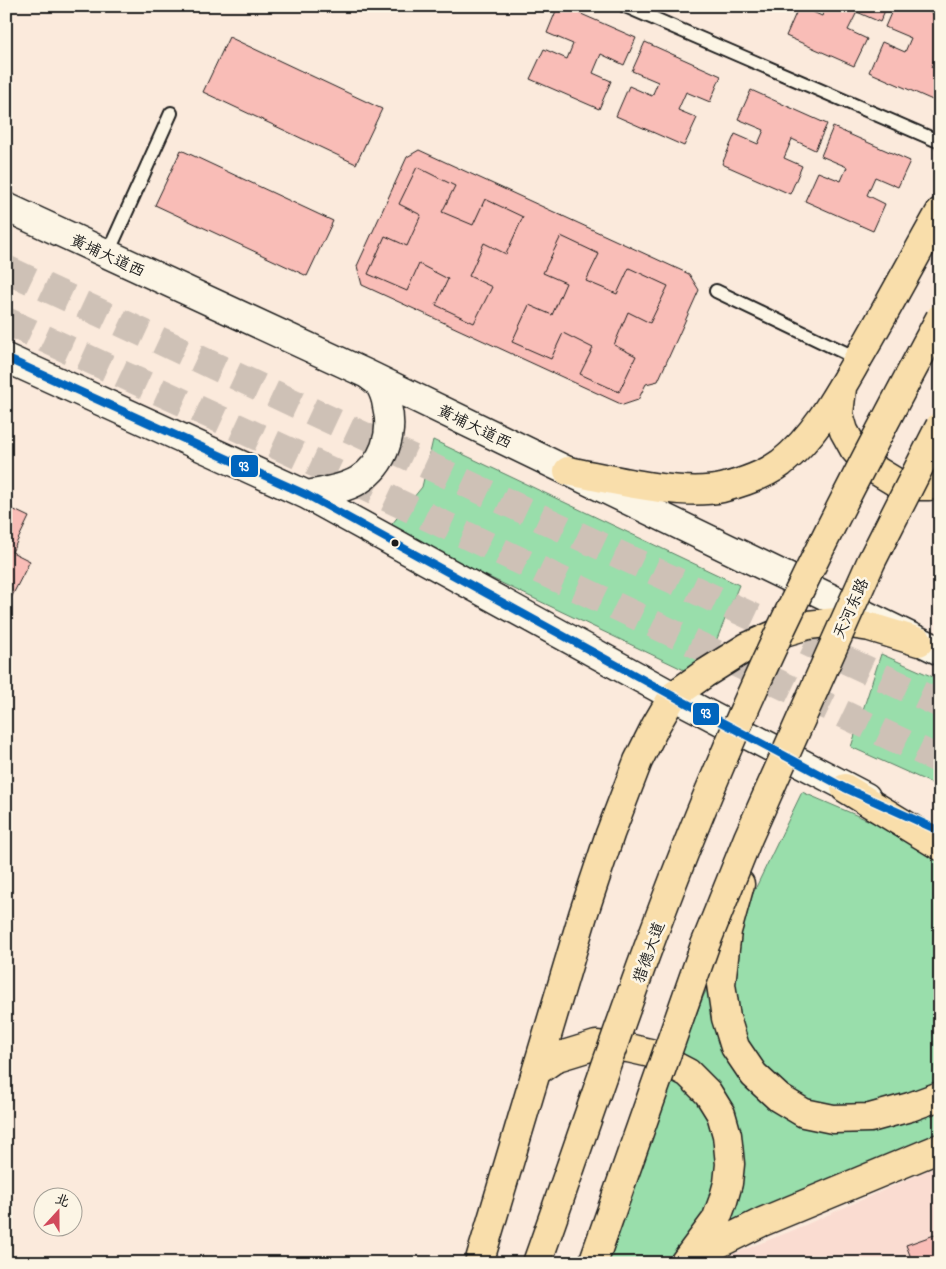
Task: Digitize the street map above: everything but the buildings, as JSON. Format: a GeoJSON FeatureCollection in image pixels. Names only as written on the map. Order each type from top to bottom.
{"type":"FeatureCollection","features":[{"type":"Feature","properties":{"kind":"highway"},"geometry":{"type":"LineString","coordinates":[[568,471],[689,490],[721,488],[752,478],[780,464],[824,416],[843,386],[940,212]]}},
{"type":"Feature","properties":{"kind":"highway","name":"猎德大道"},"geometry":{"type":"LineString","coordinates":[[537,1263],[680,864],[716,775],[772,646],[870,447],[940,318]]}},
{"type":"Feature","properties":{"kind":"highway"},"geometry":{"type":"LineString","coordinates":[[843,386],[839,414],[844,431],[854,449],[869,466],[902,486],[930,486],[940,482]]}},
{"type":"Feature","properties":{"kind":"highway","name":"天河东路"},"geometry":{"type":"LineString","coordinates":[[767,794],[871,562],[940,426]]}},
{"type":"Feature","properties":{"kind":"highway"},"geometry":{"type":"LineString","coordinates":[[479,1263],[583,915],[610,834],[638,761],[673,696],[747,647],[774,635],[808,625],[836,622],[870,627],[929,646]]}},
{"type":"Feature","properties":{"kind":"highway"},"geometry":{"type":"LineString","coordinates":[[845,788],[940,846]]}},
{"type":"Feature","properties":{"kind":"highway"},"geometry":{"type":"LineString","coordinates":[[767,794],[727,931],[721,984],[726,1018],[735,1047],[754,1075],[779,1098],[804,1113],[833,1119],[870,1118],[940,1096]]}},
{"type":"Feature","properties":{"kind":"highway"},"geometry":{"type":"LineString","coordinates":[[593,1263],[705,945],[767,794]]}},
{"type":"Feature","properties":{"kind":"highway"},"geometry":{"type":"LineString","coordinates":[[537,1071],[557,1056],[596,1045],[628,1048],[650,1053],[688,1073],[708,1094],[721,1114],[727,1135],[730,1164],[728,1183],[724,1201],[716,1220],[686,1261]]}},
{"type":"Feature","properties":{"kind":"highway"},"geometry":{"type":"LineString","coordinates":[[686,1261],[762,1222],[940,1148]]}},
{"type":"Feature","properties":{"kind":"main road","name":"黄埔大道西"},"geometry":{"type":"LineString","coordinates":[[6,207],[367,374],[929,646]]}},
{"type":"Feature","properties":{"kind":"main road"},"geometry":{"type":"LineString","coordinates":[[6,358],[307,495],[845,788],[940,831]]}},
{"type":"Feature","properties":{"kind":"main road"},"geometry":{"type":"LineString","coordinates":[[307,495],[328,491],[358,481],[371,470],[382,456],[389,434],[390,415],[386,398],[379,384],[367,374]]}},
{"type":"Feature","properties":{"kind":"lane"},"geometry":{"type":"LineString","coordinates":[[625,6],[940,142]]}},
{"type":"Feature","properties":{"kind":"lane"},"geometry":{"type":"LineString","coordinates":[[107,255],[171,113]]}},
{"type":"Feature","properties":{"kind":"lane"},"geometry":{"type":"LineString","coordinates":[[716,291],[858,359]]}},
{"type":"Feature","properties":{"kind":"shaded area"},"geometry":{"type":"Polygon","coordinates":[[[940,1165],[940,1263],[710,1263],[794,1230],[940,1165]]]}},
{"type":"Feature","properties":{"kind":"green space"},"geometry":{"type":"Polygon","coordinates":[[[433,440],[739,585],[701,678],[388,529],[422,487],[433,440]]]}},
{"type":"Feature","properties":{"kind":"green space"},"geometry":{"type":"Polygon","coordinates":[[[881,654],[940,680],[940,787],[851,747],[881,654]]]}},
{"type":"Feature","properties":{"kind":"green space"},"geometry":{"type":"Polygon","coordinates":[[[802,792],[940,851],[940,1138],[680,1253],[668,1263],[605,1263],[669,1084],[703,997],[802,792]]]}},
{"type":"Feature","properties":{"kind":"tunnel"},"geometry":{"type":"LineString","coordinates":[[6,269],[940,704]]}},
{"type":"Feature","properties":{"kind":"tunnel"},"geometry":{"type":"LineString","coordinates":[[6,321],[291,452],[940,760]]}},
{"type":"Feature","properties":{"kind":"transit line","name":"93"},"geometry":{"type":"LineString","coordinates":[[6,358],[307,495],[845,788],[940,831]]}}]}
